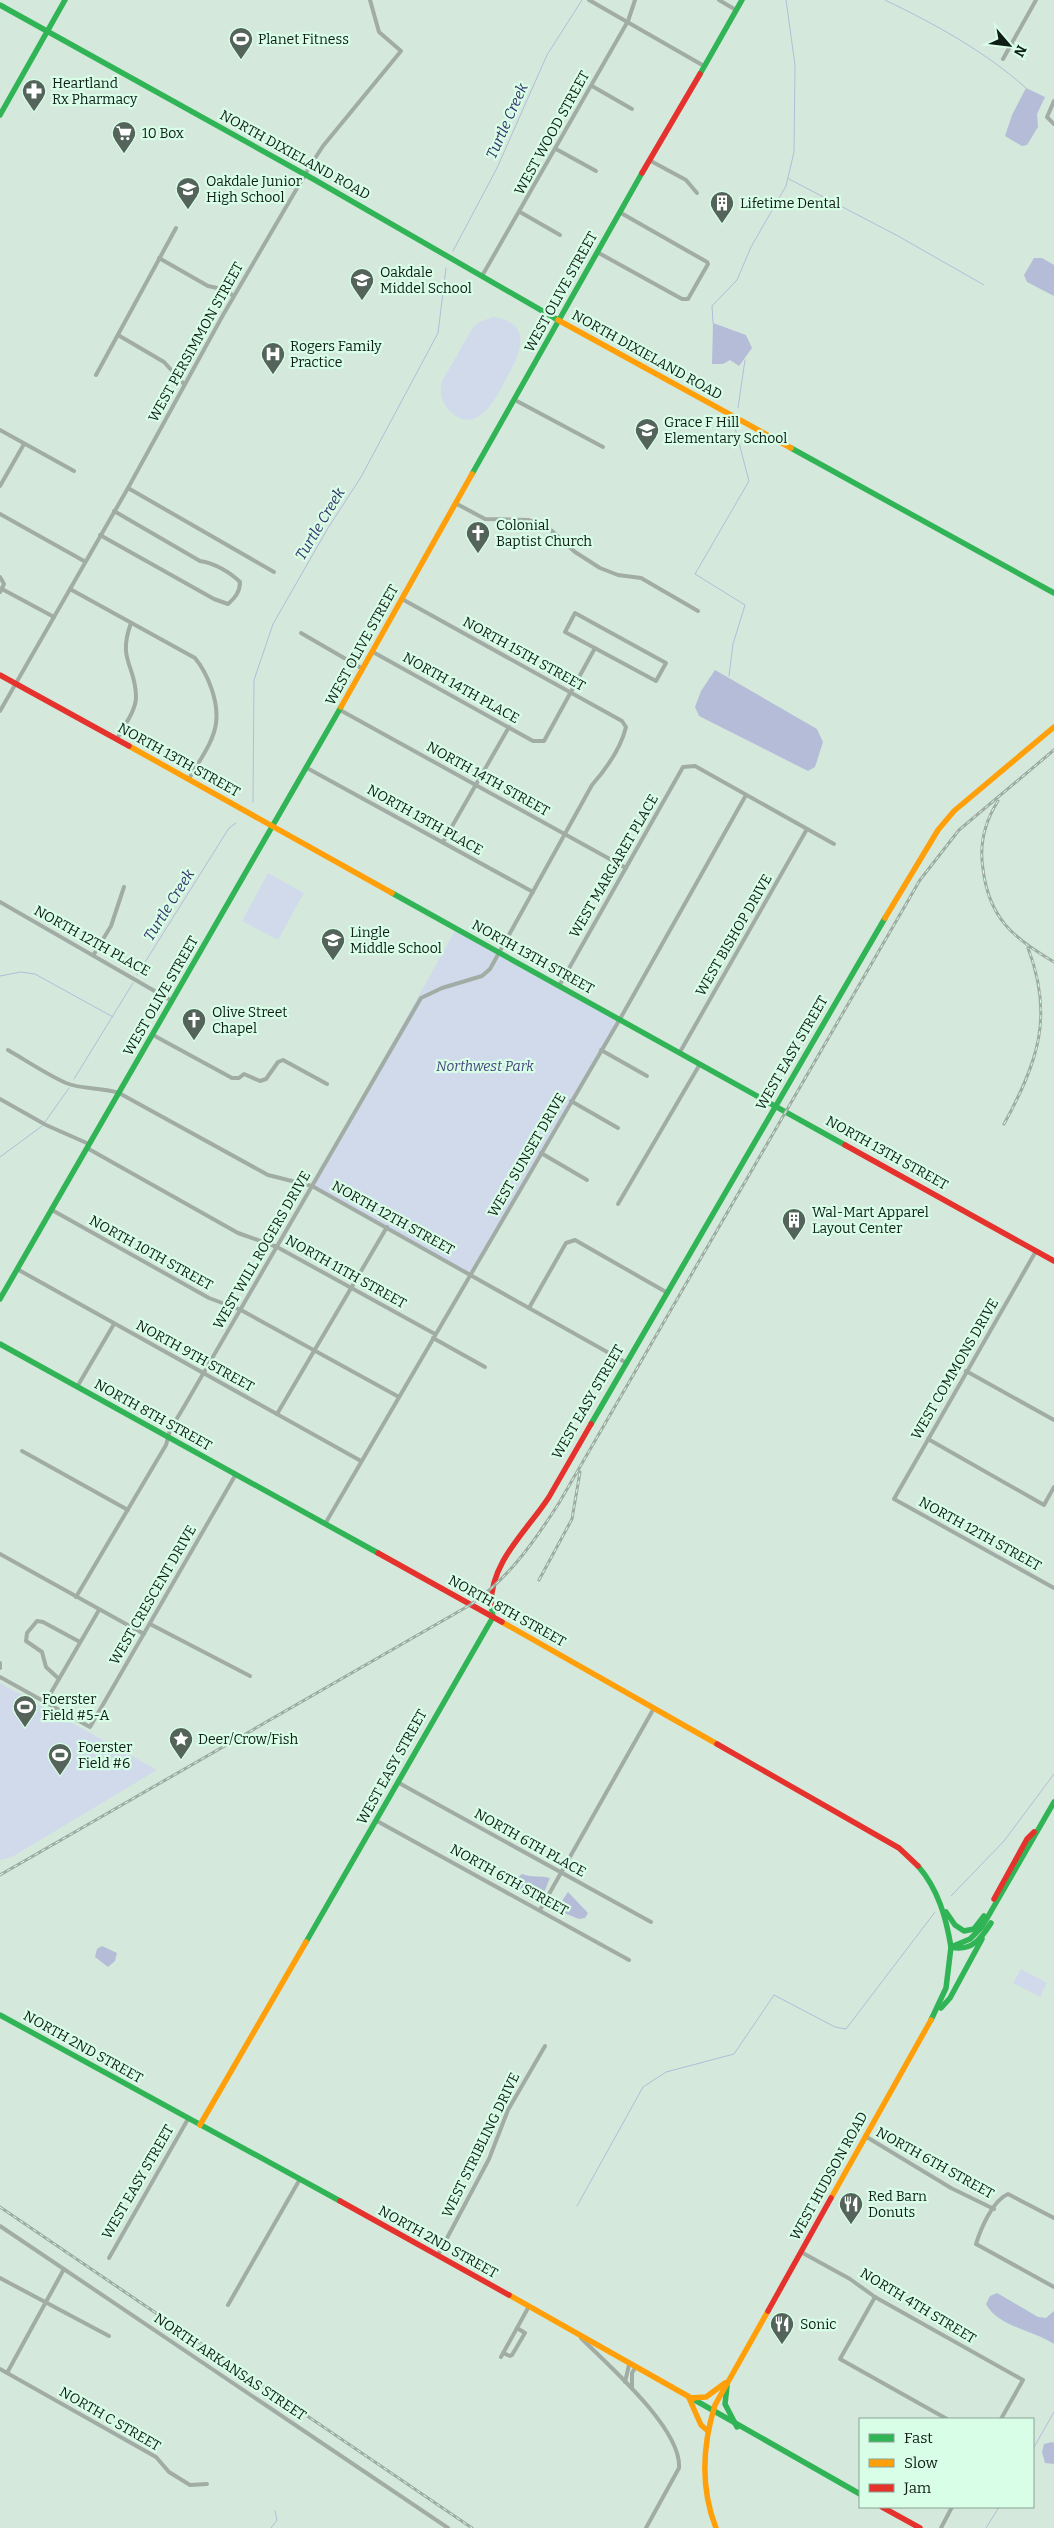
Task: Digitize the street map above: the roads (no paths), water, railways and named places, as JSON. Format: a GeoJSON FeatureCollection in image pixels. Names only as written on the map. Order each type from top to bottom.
{"type":"FeatureCollection","features":[{"type":"Feature","properties":{"kind":"main road"},"geometry":{"type":"LineString","coordinates":[[0,114],[65,0]]}},
{"type":"Feature","properties":{"kind":"main road","name":"WEST OLIVE STREET"},"geometry":{"type":"LineString","coordinates":[[0,1299],[274,827],[597,252],[621,213],[649,160],[742,0]]}},
{"type":"Feature","properties":{"kind":"main road","name":"NORTH DIXIELAND ROAD"},"geometry":{"type":"LineString","coordinates":[[0,5],[306,175],[559,321],[1054,593]]}},
{"type":"Feature","properties":{"kind":"main road","name":"NORTH 13TH STREET"},"geometry":{"type":"LineString","coordinates":[[0,675],[1054,1261]]}},
{"type":"Feature","properties":{"kind":"main road","name":"WEST EASY STREET"},"geometry":{"type":"LineString","coordinates":[[200,2125],[377,1822],[493,1617],[490,1603],[494,1578],[499,1567],[548,1498],[625,1362],[913,869],[938,830],[954,811],[1054,727]]}},
{"type":"Feature","properties":{"kind":"main road","name":"NORTH 8TH STREET"},"geometry":{"type":"LineString","coordinates":[[0,1344],[493,1617],[899,1848],[917,1863],[931,1881],[943,1906],[951,1947]]}},
{"type":"Feature","properties":{"kind":"main road"},"geometry":{"type":"LineString","coordinates":[[951,1947],[970,1939],[982,1927],[1054,1802]]}},
{"type":"Feature","properties":{"kind":"main road"},"geometry":{"type":"LineString","coordinates":[[943,1906],[956,1928],[962,1931],[970,1931],[977,1927],[1027,1840],[1041,1825]]}},
{"type":"Feature","properties":{"kind":"main road"},"geometry":{"type":"LineString","coordinates":[[934,2015],[950,1998],[982,1937],[1037,1841],[1041,1825]]}},
{"type":"Feature","properties":{"kind":"main road"},"geometry":{"type":"LineString","coordinates":[[951,1947],[959,1950],[969,1948],[982,1937]]}},
{"type":"Feature","properties":{"kind":"main road","name":"WEST HUDSON ROAD"},"geometry":{"type":"LineString","coordinates":[[716,2528],[709,2509],[703,2478],[712,2412],[934,2015],[946,1988],[951,1947]]}},
{"type":"Feature","properties":{"kind":"main road","name":"NORTH 2ND STREET"},"geometry":{"type":"LineString","coordinates":[[0,2016],[438,2255],[528,2308],[859,2493]]}},
{"type":"Feature","properties":{"kind":"main road"},"geometry":{"type":"LineString","coordinates":[[708,2431],[700,2425],[689,2398],[706,2396],[728,2382]]}},
{"type":"Feature","properties":{"kind":"main road"},"geometry":{"type":"LineString","coordinates":[[728,2382],[725,2404],[737,2426]]}},
{"type":"Feature","properties":{"kind":"main road"},"geometry":{"type":"LineString","coordinates":[[884,2508],[920,2528]]}},
{"type":"Feature","properties":{"kind":"street","name":"WEST PERSIMMON STREET"},"geometry":{"type":"LineString","coordinates":[[0,711],[84,561],[128,488],[234,296],[323,146],[401,51],[379,32],[370,0]]}},
{"type":"Feature","properties":{"kind":"street"},"geometry":{"type":"LineString","coordinates":[[589,0],[704,66]]}},
{"type":"Feature","properties":{"kind":"street","name":"WEST WOOD STREET"},"geometry":{"type":"LineString","coordinates":[[482,276],[628,22],[635,0]]}},
{"type":"Feature","properties":{"kind":"street"},"geometry":{"type":"LineString","coordinates":[[719,0],[736,10]]}},
{"type":"Feature","properties":{"kind":"street"},"geometry":{"type":"LineString","coordinates":[[1003,59],[1036,0]]}},
{"type":"Feature","properties":{"kind":"street"},"geometry":{"type":"LineString","coordinates":[[592,86],[632,108]]}},
{"type":"Feature","properties":{"kind":"street"},"geometry":{"type":"LineString","coordinates":[[1054,101],[1048,117],[1054,124]]}},
{"type":"Feature","properties":{"kind":"street"},"geometry":{"type":"LineString","coordinates":[[556,149],[596,171]]}},
{"type":"Feature","properties":{"kind":"street"},"geometry":{"type":"LineString","coordinates":[[649,160],[686,180],[697,193]]}},
{"type":"Feature","properties":{"kind":"street"},"geometry":{"type":"LineString","coordinates":[[520,212],[560,235]]}},
{"type":"Feature","properties":{"kind":"street"},"geometry":{"type":"LineString","coordinates":[[597,252],[682,299],[688,299],[708,264],[704,258],[621,213]]}},
{"type":"Feature","properties":{"kind":"street"},"geometry":{"type":"LineString","coordinates":[[96,375],[176,228]]}},
{"type":"Feature","properties":{"kind":"street"},"geometry":{"type":"LineString","coordinates":[[159,258],[208,286],[222,289],[234,296]]}},
{"type":"Feature","properties":{"kind":"street"},"geometry":{"type":"LineString","coordinates":[[118,335],[164,362],[184,384]]}},
{"type":"Feature","properties":{"kind":"street"},"geometry":{"type":"LineString","coordinates":[[515,400],[603,447]]}},
{"type":"Feature","properties":{"kind":"street"},"geometry":{"type":"LineString","coordinates":[[0,430],[74,471]]}},
{"type":"Feature","properties":{"kind":"street"},"geometry":{"type":"LineString","coordinates":[[0,486],[24,444]]}},
{"type":"Feature","properties":{"kind":"street"},"geometry":{"type":"LineString","coordinates":[[128,488],[274,572]]}},
{"type":"Feature","properties":{"kind":"street"},"geometry":{"type":"LineString","coordinates":[[457,504],[485,519],[528,520],[538,523],[552,531],[575,552],[600,568],[618,575],[641,578],[698,611]]}},
{"type":"Feature","properties":{"kind":"street"},"geometry":{"type":"LineString","coordinates":[[100,535],[214,599],[228,604],[235,598],[240,588],[240,582],[235,576],[209,562],[200,561],[114,511]]}},
{"type":"Feature","properties":{"kind":"street"},"geometry":{"type":"LineString","coordinates":[[0,514],[84,561]]}},
{"type":"Feature","properties":{"kind":"street"},"geometry":{"type":"LineString","coordinates":[[0,577],[4,584],[1,590],[54,617]]}},
{"type":"Feature","properties":{"kind":"street"},"geometry":{"type":"LineString","coordinates":[[70,589],[195,658],[203,668],[211,688],[217,722],[214,732],[189,779]]}},
{"type":"Feature","properties":{"kind":"street","name":"NORTH 15TH STREET"},"geometry":{"type":"LineString","coordinates":[[402,600],[622,721],[626,727],[624,734]]}},
{"type":"Feature","properties":{"kind":"street"},"geometry":{"type":"LineString","coordinates":[[576,613],[666,663],[656,681],[595,648],[565,632],[576,613]]}},
{"type":"Feature","properties":{"kind":"street"},"geometry":{"type":"LineString","coordinates":[[117,739],[136,698],[124,649],[124,640],[131,623]]}},
{"type":"Feature","properties":{"kind":"street"},"geometry":{"type":"LineString","coordinates":[[301,633],[363,669]]}},
{"type":"Feature","properties":{"kind":"street"},"geometry":{"type":"LineString","coordinates":[[570,693],[595,648]]}},
{"type":"Feature","properties":{"kind":"street","name":"NORTH 14TH PLACE"},"geometry":{"type":"LineString","coordinates":[[373,652],[533,741],[544,741],[570,693]]}},
{"type":"Feature","properties":{"kind":"street","name":"NORTH 14TH STREET"},"geometry":{"type":"LineString","coordinates":[[340,710],[626,868]]}},
{"type":"Feature","properties":{"kind":"street"},"geometry":{"type":"LineString","coordinates":[[443,842],[508,727]]}},
{"type":"Feature","properties":{"kind":"street","name":"WEST WILL ROGERS DRIVE"},"geometry":{"type":"LineString","coordinates":[[76,1597],[166,1445],[168,1437],[203,1373],[421,998],[442,988],[482,976],[490,969],[528,904],[532,892],[565,834],[624,734]]}},
{"type":"Feature","properties":{"kind":"street","name":"WEST MARGARET PLACE"},"geometry":{"type":"LineString","coordinates":[[559,986],[683,768],[695,766],[746,795]]}},
{"type":"Feature","properties":{"kind":"street","name":"NORTH 13TH PLACE"},"geometry":{"type":"LineString","coordinates":[[307,768],[532,892]]}},
{"type":"Feature","properties":{"kind":"street"},"geometry":{"type":"LineString","coordinates":[[746,795],[834,844]]}},
{"type":"Feature","properties":{"kind":"street","name":"WEST SUNSET DRIVE"},"geometry":{"type":"LineString","coordinates":[[325,1524],[620,1019],[746,795]]}},
{"type":"Feature","properties":{"kind":"street","name":"WEST BISHOP DRIVE"},"geometry":{"type":"LineString","coordinates":[[680,1052],[807,829]]}},
{"type":"Feature","properties":{"kind":"street"},"geometry":{"type":"LineString","coordinates":[[94,954],[111,926],[124,887]]}},
{"type":"Feature","properties":{"kind":"street","name":"NORTH 12TH PLACE"},"geometry":{"type":"LineString","coordinates":[[0,902],[94,954],[172,1001]]}},
{"type":"Feature","properties":{"kind":"street"},"geometry":{"type":"LineString","coordinates":[[153,1035],[232,1078],[239,1078],[244,1074],[260,1081],[266,1079],[278,1062],[283,1060],[327,1084]]}},
{"type":"Feature","properties":{"kind":"street","name":"NORTH 12TH STREET"},"geometry":{"type":"LineString","coordinates":[[8,1050],[66,1083],[119,1092],[268,1175],[296,1180],[312,1186],[625,1362]]}},
{"type":"Feature","properties":{"kind":"street"},"geometry":{"type":"LineString","coordinates":[[601,1050],[647,1076]]}},
{"type":"Feature","properties":{"kind":"street"},"geometry":{"type":"LineString","coordinates":[[618,1204],[700,1064]]}},
{"type":"Feature","properties":{"kind":"street","name":"NORTH 11TH STREET"},"geometry":{"type":"LineString","coordinates":[[0,1099],[88,1146],[238,1233],[277,1247],[352,1288],[485,1367]]}},
{"type":"Feature","properties":{"kind":"street"},"geometry":{"type":"LineString","coordinates":[[571,1101],[618,1128]]}},
{"type":"Feature","properties":{"kind":"street"},"geometry":{"type":"LineString","coordinates":[[541,1153],[587,1180]]}},
{"type":"Feature","properties":{"kind":"street","name":"NORTH 10TH STREET"},"geometry":{"type":"LineString","coordinates":[[52,1210],[209,1298],[240,1310],[399,1398]]}},
{"type":"Feature","properties":{"kind":"street"},"geometry":{"type":"LineString","coordinates":[[277,1414],[387,1227]]}},
{"type":"Feature","properties":{"kind":"street"},"geometry":{"type":"LineString","coordinates":[[529,1308],[566,1243],[575,1240],[666,1292]]}},
{"type":"Feature","properties":{"kind":"street","name":"WEST COMMONS DRIVE"},"geometry":{"type":"LineString","coordinates":[[894,1499],[1036,1251]]}},
{"type":"Feature","properties":{"kind":"street","name":"NORTH 9TH STREET"},"geometry":{"type":"LineString","coordinates":[[17,1269],[361,1462]]}},
{"type":"Feature","properties":{"kind":"street"},"geometry":{"type":"LineString","coordinates":[[77,1387],[114,1324]]}},
{"type":"Feature","properties":{"kind":"street"},"geometry":{"type":"LineString","coordinates":[[966,1371],[1054,1420]]}},
{"type":"Feature","properties":{"kind":"street"},"geometry":{"type":"LineString","coordinates":[[928,1440],[1044,1505],[1054,1487]]}},
{"type":"Feature","properties":{"kind":"street"},"geometry":{"type":"LineString","coordinates":[[22,1451],[128,1510]]}},
{"type":"Feature","properties":{"kind":"street","name":"WEST CRESCENT DRIVE"},"geometry":{"type":"LineString","coordinates":[[44,1702],[90,1728],[236,1474]]}},
{"type":"Feature","properties":{"kind":"street","name":"NORTH 12TH STREET"},"geometry":{"type":"LineString","coordinates":[[894,1499],[1054,1588]]}},
{"type":"Feature","properties":{"kind":"street"},"geometry":{"type":"LineString","coordinates":[[0,1554],[144,1634]]}},
{"type":"Feature","properties":{"kind":"street"},"geometry":{"type":"LineString","coordinates":[[0,1677],[44,1702],[99,1610]]}},
{"type":"Feature","properties":{"kind":"street"},"geometry":{"type":"LineString","coordinates":[[59,1679],[46,1667],[42,1652],[26,1641],[27,1633],[37,1621],[43,1622],[80,1642]]}},
{"type":"Feature","properties":{"kind":"street"},"geometry":{"type":"LineString","coordinates":[[150,1624],[250,1676]]}},
{"type":"Feature","properties":{"kind":"street"},"geometry":{"type":"LineString","coordinates":[[0,1663],[0,1668]]}},
{"type":"Feature","properties":{"kind":"street"},"geometry":{"type":"LineString","coordinates":[[540,1910],[654,1708]]}},
{"type":"Feature","properties":{"kind":"street","name":"NORTH 6TH PLACE"},"geometry":{"type":"LineString","coordinates":[[399,1783],[651,1922]]}},
{"type":"Feature","properties":{"kind":"street","name":"NORTH 6TH STREET"},"geometry":{"type":"LineString","coordinates":[[377,1822],[629,1960]]}},
{"type":"Feature","properties":{"kind":"street","name":"WEST STRIBLING DRIVE"},"geometry":{"type":"LineString","coordinates":[[438,2255],[489,2159],[508,2110],[545,2046]]}},
{"type":"Feature","properties":{"kind":"street","name":"WEST EASY STREET"},"geometry":{"type":"LineString","coordinates":[[109,2258],[188,2119]]}},
{"type":"Feature","properties":{"kind":"street","name":"NORTH 6TH STREET"},"geometry":{"type":"LineString","coordinates":[[866,2136],[951,2188],[994,2209],[1002,2196],[1008,2194],[1054,2218]]}},
{"type":"Feature","properties":{"kind":"street"},"geometry":{"type":"LineString","coordinates":[[228,2305],[300,2179]]}},
{"type":"Feature","properties":{"kind":"street"},"geometry":{"type":"LineString","coordinates":[[994,2209],[976,2244],[1054,2287]]}},
{"type":"Feature","properties":{"kind":"street","name":"NORTH ARKANSAS STREET"},"geometry":{"type":"LineString","coordinates":[[0,2226],[448,2528]]}},
{"type":"Feature","properties":{"kind":"street","name":"NORTH 4TH STREET"},"geometry":{"type":"LineString","coordinates":[[801,2252],[850,2279],[875,2297],[1023,2380],[1002,2418]]}},
{"type":"Feature","properties":{"kind":"street"},"geometry":{"type":"LineString","coordinates":[[7,2373],[64,2269]]}},
{"type":"Feature","properties":{"kind":"street"},"geometry":{"type":"LineString","coordinates":[[0,2278],[108,2336]]}},
{"type":"Feature","properties":{"kind":"street"},"geometry":{"type":"LineString","coordinates":[[875,2297],[840,2359],[945,2418]]}},
{"type":"Feature","properties":{"kind":"street"},"geometry":{"type":"LineString","coordinates":[[517,2328],[525,2333],[512,2355],[502,2355],[528,2308]]}},
{"type":"Feature","properties":{"kind":"street"},"geometry":{"type":"LineString","coordinates":[[581,2338],[632,2388],[655,2415],[680,2458],[679,2468],[646,2528]]}},
{"type":"Feature","properties":{"kind":"street"},"geometry":{"type":"LineString","coordinates":[[625,2382],[632,2366]]}},
{"type":"Feature","properties":{"kind":"street"},"geometry":{"type":"LineString","coordinates":[[632,2366],[632,2388]]}},
{"type":"Feature","properties":{"kind":"street","name":"NORTH C STREET"},"geometry":{"type":"LineString","coordinates":[[0,2369],[156,2457],[169,2472],[190,2485],[207,2484]]}},
{"type":"Feature","properties":{"kind":"street"},"geometry":{"type":"LineString","coordinates":[[940,2528],[951,2508]]}},
{"type":"Feature","properties":{"kind":"waterway","name":"Turtle Creek"},"geometry":{"type":"LineString","coordinates":[[453,251],[497,168],[547,55],[582,0]]}},
{"type":"Feature","properties":{"kind":"waterway"},"geometry":{"type":"LineString","coordinates":[[713,323],[712,306],[737,280],[751,247],[786,186],[794,152],[795,65],[786,0]]}},
{"type":"Feature","properties":{"kind":"waterway"},"geometry":{"type":"LineString","coordinates":[[885,0],[977,51],[1026,88]]}},
{"type":"Feature","properties":{"kind":"waterway"},"geometry":{"type":"LineString","coordinates":[[789,179],[898,236],[984,285]]}},
{"type":"Feature","properties":{"kind":"waterway","name":"Turtle Creek"},"geometry":{"type":"LineString","coordinates":[[253,802],[254,680],[273,624],[328,528],[361,477],[438,333],[446,268]]}},
{"type":"Feature","properties":{"kind":"waterway"},"geometry":{"type":"LineString","coordinates":[[738,408],[745,360]]}},
{"type":"Feature","properties":{"kind":"waterway"},"geometry":{"type":"LineString","coordinates":[[729,676],[733,644],[745,605],[695,574],[749,481],[734,424]]}},
{"type":"Feature","properties":{"kind":"waterway","name":"Turtle Creek"},"geometry":{"type":"LineString","coordinates":[[137,975],[229,828],[236,823]]}},
{"type":"Feature","properties":{"kind":"waterway"},"geometry":{"type":"LineString","coordinates":[[0,976],[21,972],[35,974],[113,1017]]}},
{"type":"Feature","properties":{"kind":"waterway","name":"Turtle Creek"},"geometry":{"type":"LineString","coordinates":[[74,1079],[133,983]]}},
{"type":"Feature","properties":{"kind":"waterway","name":"Turtle Creek"},"geometry":{"type":"LineString","coordinates":[[45,1122],[69,1088]]}},
{"type":"Feature","properties":{"kind":"waterway","name":"Turtle Creek"},"geometry":{"type":"LineString","coordinates":[[0,1157],[42,1126]]}},
{"type":"Feature","properties":{"kind":"waterway"},"geometry":{"type":"LineString","coordinates":[[951,1896],[1004,1841],[1054,1774]]}},
{"type":"Feature","properties":{"kind":"waterway"},"geometry":{"type":"LineString","coordinates":[[577,2206],[643,2087],[666,2072],[734,2054],[774,1995],[835,2027],[846,2029],[935,1912]]}},
{"type":"Feature","properties":{"kind":"waterway"},"geometry":{"type":"LineString","coordinates":[[1034,2447],[1054,2412]]}},
{"type":"Feature","properties":{"kind":"waterway"},"geometry":{"type":"LineString","coordinates":[[986,2528],[998,2508]]}},
{"type":"Feature","properties":{"kind":"waterway"},"geometry":{"type":"LineString","coordinates":[[271,2528],[277,2520],[275,2511]]}},
{"type":"Feature","properties":{"kind":"railway"},"geometry":{"type":"LineString","coordinates":[[0,1875],[470,1605],[509,1571],[540,1532],[559,1503],[920,880],[959,830],[1054,750]]}},
{"type":"Feature","properties":{"kind":"railway"},"geometry":{"type":"LineString","coordinates":[[998,801],[989,817],[982,842],[983,869],[991,901],[997,914],[1015,935],[1054,962]]}},
{"type":"Feature","properties":{"kind":"railway"},"geometry":{"type":"LineString","coordinates":[[1004,1124],[1026,1080],[1033,1059],[1041,1017],[1036,973],[1028,948]]}},
{"type":"Feature","properties":{"kind":"railway"},"geometry":{"type":"LineString","coordinates":[[539,1580],[572,1519],[580,1472]]}},
{"type":"Feature","properties":{"kind":"railway"},"geometry":{"type":"LineString","coordinates":[[0,2207],[472,2528]]}},
{"type":"Feature","properties":{"kind":"place","name":"Planet Fitness"},"geometry":{"type":"Point","coordinates":[241,60]}},
{"type":"Feature","properties":{"kind":"place","name":"Heartland Rx Pharmacy"},"geometry":{"type":"Point","coordinates":[34,112]}},
{"type":"Feature","properties":{"kind":"place","name":"10 Box"},"geometry":{"type":"Point","coordinates":[124,154]}},
{"type":"Feature","properties":{"kind":"place","name":"Oakdale Junior High School"},"geometry":{"type":"Point","coordinates":[188,210]}},
{"type":"Feature","properties":{"kind":"place","name":"Lifetime Dental"},"geometry":{"type":"Point","coordinates":[722,224]}},
{"type":"Feature","properties":{"kind":"place","name":"Oakdale Middel School"},"geometry":{"type":"Point","coordinates":[362,301]}},
{"type":"Feature","properties":{"kind":"place","name":"Rogers Family Practice"},"geometry":{"type":"Point","coordinates":[273,375]}},
{"type":"Feature","properties":{"kind":"place","name":"Grace F Hill Elementary School"},"geometry":{"type":"Point","coordinates":[647,451]}},
{"type":"Feature","properties":{"kind":"place","name":"Colonial Baptist Church"},"geometry":{"type":"Point","coordinates":[478,554]}},
{"type":"Feature","properties":{"kind":"place","name":"Lingle Middle School"},"geometry":{"type":"Point","coordinates":[333,961]}},
{"type":"Feature","properties":{"kind":"place","name":"Olive Street Chapel"},"geometry":{"type":"Point","coordinates":[194,1041]}},
{"type":"Feature","properties":{"kind":"place","name":"Wal-Mart Apparel Layout Center"},"geometry":{"type":"Point","coordinates":[794,1241]}},
{"type":"Feature","properties":{"kind":"place","name":"Foerster Field #5-A"},"geometry":{"type":"Point","coordinates":[25,1728]}},
{"type":"Feature","properties":{"kind":"place","name":"Deer/Crow/Fish"},"geometry":{"type":"Point","coordinates":[181,1760]}},
{"type":"Feature","properties":{"kind":"place","name":"Foerster Field #6"},"geometry":{"type":"Point","coordinates":[60,1776]}},
{"type":"Feature","properties":{"kind":"place","name":"Red Barn Donuts"},"geometry":{"type":"Point","coordinates":[851,2225]}},
{"type":"Feature","properties":{"kind":"place","name":"Sonic"},"geometry":{"type":"Point","coordinates":[782,2345]}},
{"type":"Feature","properties":{"kind":"park label","name":"Northwest Park"},"geometry":{"type":"Point","coordinates":[485,1066]}}]}
